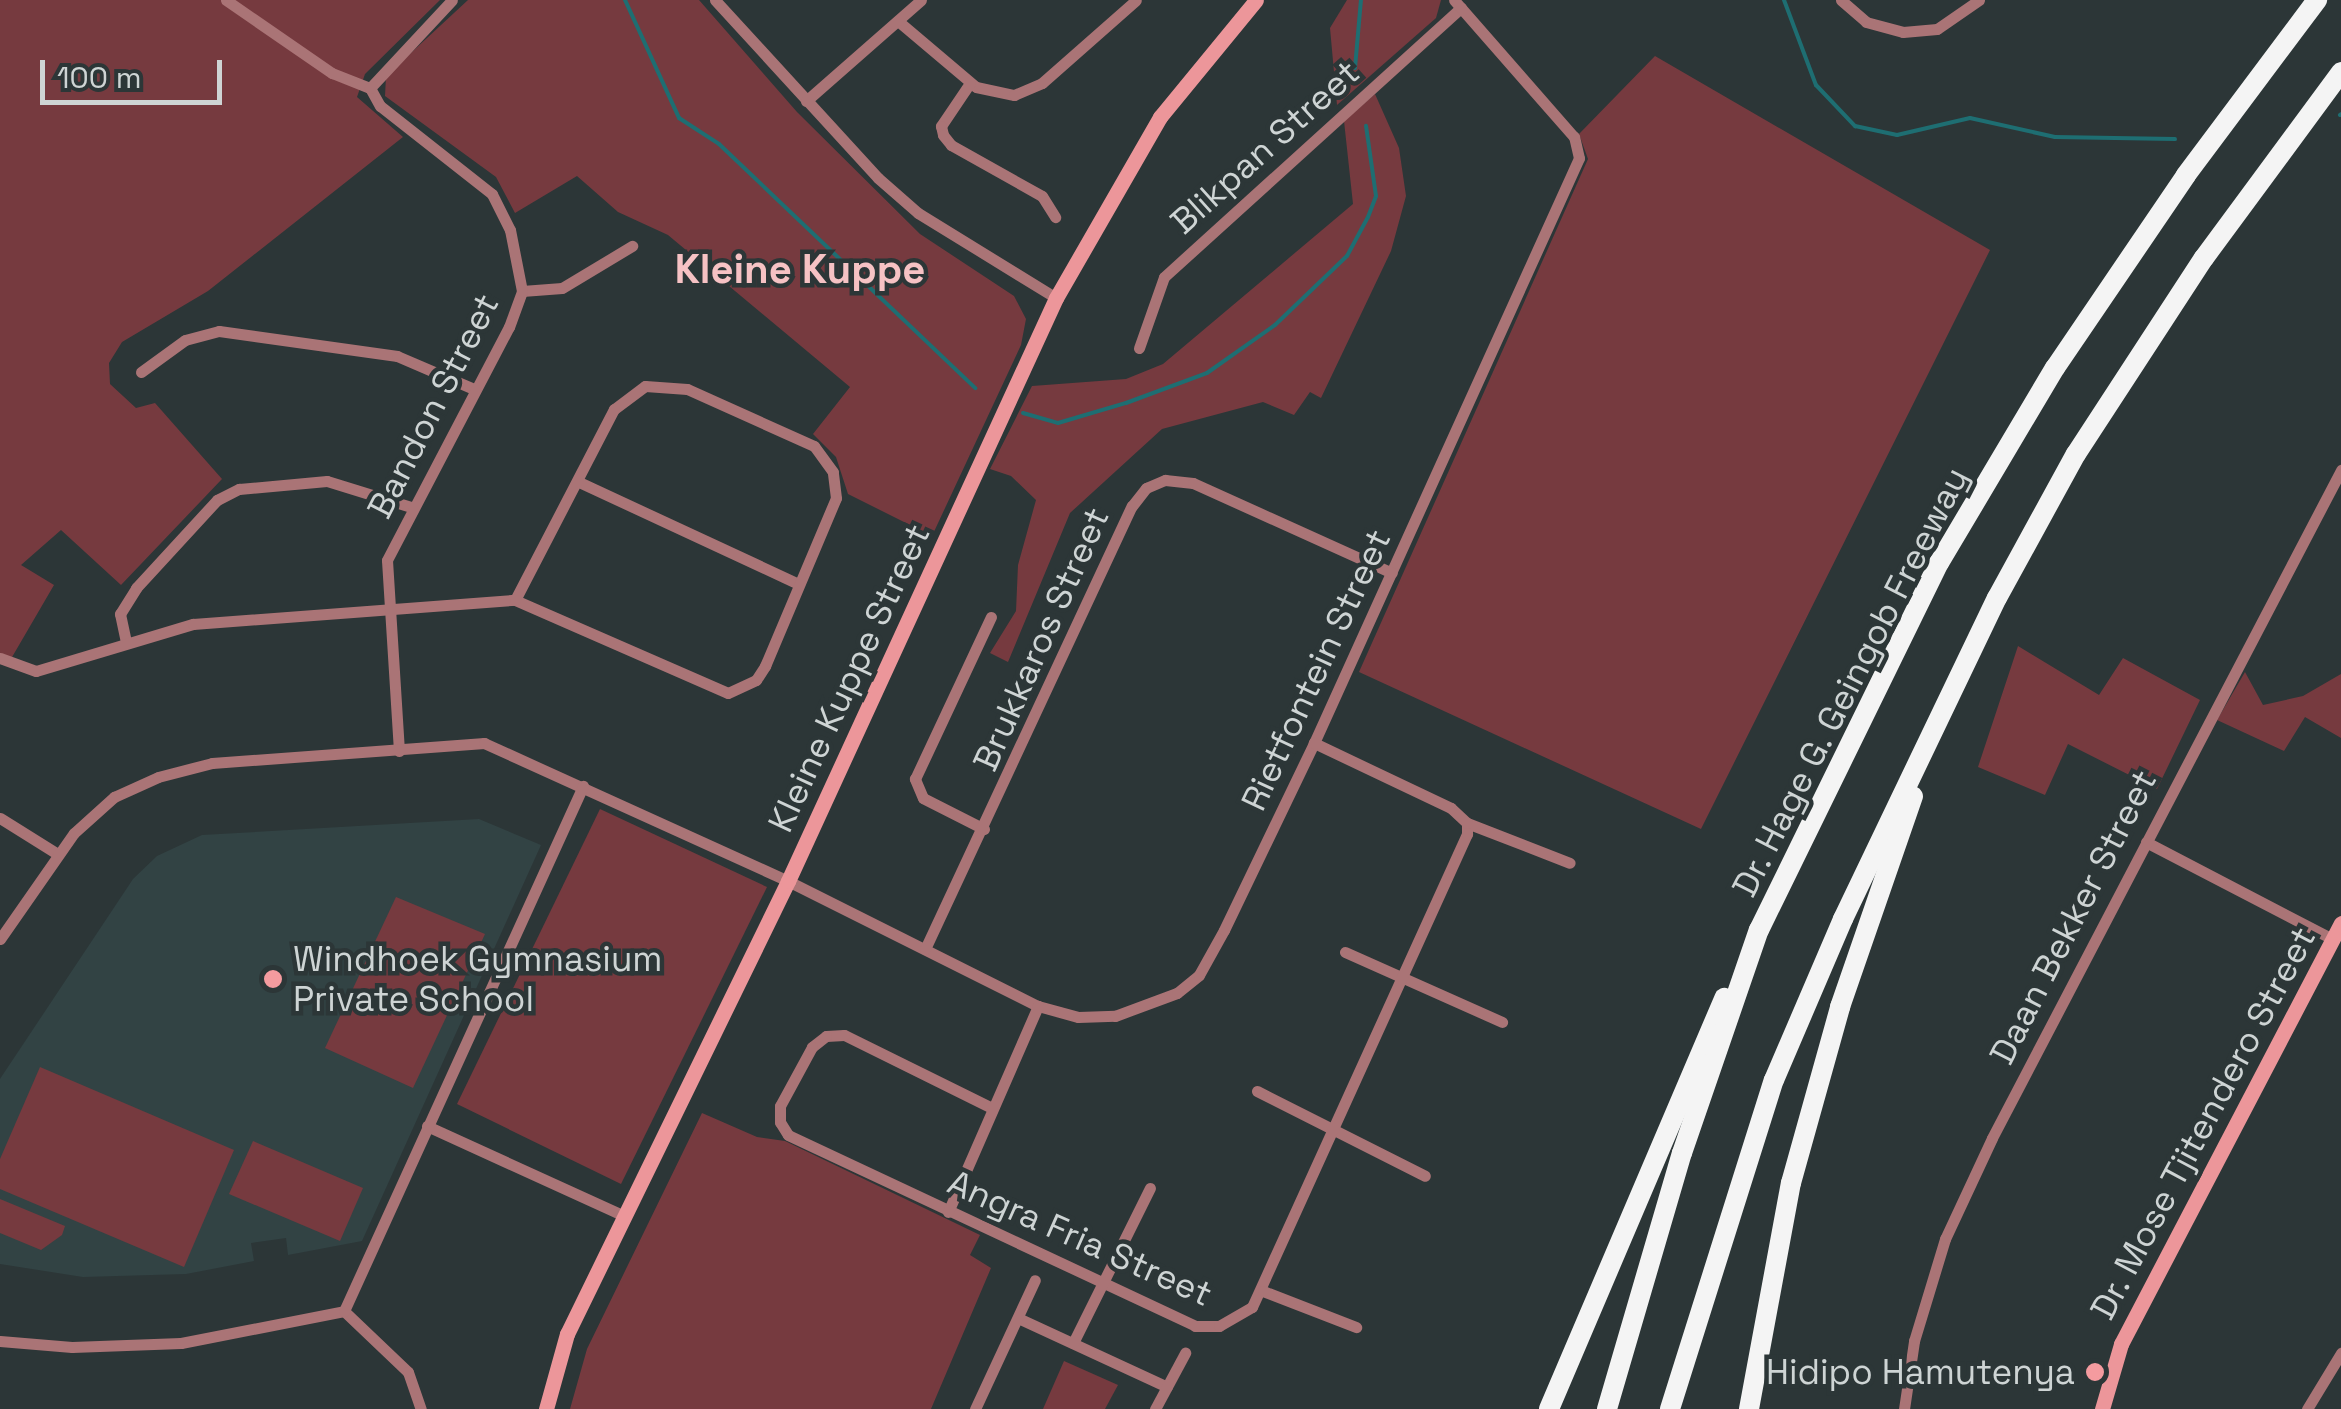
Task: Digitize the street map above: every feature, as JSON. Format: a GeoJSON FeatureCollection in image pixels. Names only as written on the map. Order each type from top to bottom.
{"type":"FeatureCollection","features":[{"type":"Feature","properties":{"kind":"highway","name":"Dr. Hage G. Geingob Freeway"},"geometry":{"type":"LineString","coordinates":[[1606,1409],[1682,1153],[1759,930],[1939,564],[2055,368],[2186,175],[2317,0]]}},
{"type":"Feature","properties":{"kind":"highway"},"geometry":{"type":"LineString","coordinates":[[1670,1409],[1774,1080],[1943,709],[2076,454],[2204,258],[2341,72]]}},
{"type":"Feature","properties":{"kind":"highway"},"geometry":{"type":"LineString","coordinates":[[1750,1409],[1813,1103],[1943,709]]}},
{"type":"Feature","properties":{"kind":"highway"},"geometry":{"type":"LineString","coordinates":[[1550,1409],[1702,1042],[1759,930]]}},
{"type":"Feature","properties":{"kind":"street"},"geometry":{"type":"LineString","coordinates":[[226,0],[332,73],[370,88],[452,0]]}},
{"type":"Feature","properties":{"kind":"street"},"geometry":{"type":"LineString","coordinates":[[715,0],[806,101],[912,208],[1056,298]]}},
{"type":"Feature","properties":{"kind":"street"},"geometry":{"type":"LineString","coordinates":[[806,101],[921,0]]}},
{"type":"Feature","properties":{"kind":"street"},"geometry":{"type":"LineString","coordinates":[[898,22],[970,83],[1001,95],[1029,92],[1136,0]]}},
{"type":"Feature","properties":{"kind":"street","name":"Kleine Kuppe Street"},"geometry":{"type":"LineString","coordinates":[[546,1409],[567,1334],[788,880],[1056,298],[1160,117],[1256,0]]}},
{"type":"Feature","properties":{"kind":"street"},"geometry":{"type":"LineString","coordinates":[[1841,0],[1866,22],[1903,32],[1947,25],[1978,0]]}},
{"type":"Feature","properties":{"kind":"street","name":"Blikpan Street"},"geometry":{"type":"LineString","coordinates":[[1139,348],[1164,277],[1457,4]]}},
{"type":"Feature","properties":{"kind":"street","name":"Rietfontein Street"},"geometry":{"type":"LineString","coordinates":[[0,940],[56,853],[114,797],[184,768],[492,744],[788,880],[1038,1006],[1078,1017],[1115,1016],[1177,993],[1199,974],[1314,743],[1578,158],[1574,137],[1457,4]]}},
{"type":"Feature","properties":{"kind":"street"},"geometry":{"type":"LineString","coordinates":[[970,83],[941,126],[950,146],[1042,196],[1055,216]]}},
{"type":"Feature","properties":{"kind":"street","name":"Bandon Street"},"geometry":{"type":"LineString","coordinates":[[370,88],[380,106],[492,194],[510,230],[522,290],[411,508],[384,572],[399,751]]}},
{"type":"Feature","properties":{"kind":"street"},"geometry":{"type":"LineString","coordinates":[[522,290],[562,288],[632,246]]}},
{"type":"Feature","properties":{"kind":"street"},"geometry":{"type":"LineString","coordinates":[[140,372],[185,340],[219,331],[397,356],[474,389]]}},
{"type":"Feature","properties":{"kind":"street"},"geometry":{"type":"LineString","coordinates":[[0,658],[36,671],[193,624],[389,613],[515,600],[728,693],[756,680],[836,498],[833,472],[814,446],[687,389],[645,386],[614,409],[515,600]]}},
{"type":"Feature","properties":{"kind":"street","name":"Daan Bekker Street"},"geometry":{"type":"LineString","coordinates":[[1904,1409],[1917,1330],[1945,1238],[2341,470]]}},
{"type":"Feature","properties":{"kind":"street","name":"Brukkaros Street"},"geometry":{"type":"LineString","coordinates":[[924,949],[984,830],[1132,506],[1146,488],[1165,480],[1193,483],[1392,573]]}},
{"type":"Feature","properties":{"kind":"street"},"geometry":{"type":"LineString","coordinates":[[126,642],[120,614],[136,588],[217,500],[238,489],[327,482],[411,508]]}},
{"type":"Feature","properties":{"kind":"street"},"geometry":{"type":"LineString","coordinates":[[579,482],[799,584]]}},
{"type":"Feature","properties":{"kind":"street"},"geometry":{"type":"LineString","coordinates":[[984,830],[923,798],[915,779],[991,617]]}},
{"type":"Feature","properties":{"kind":"street"},"geometry":{"type":"LineString","coordinates":[[1314,743],[1451,808],[1467,822],[1570,862]]}},
{"type":"Feature","properties":{"kind":"street"},"geometry":{"type":"LineString","coordinates":[[344,1312],[583,786]]}},
{"type":"Feature","properties":{"kind":"street"},"geometry":{"type":"LineString","coordinates":[[0,818],[56,853]]}},
{"type":"Feature","properties":{"kind":"street","name":"Angra Fria Street"},"geometry":{"type":"LineString","coordinates":[[992,1108],[844,1036],[826,1036],[812,1048],[780,1106],[780,1122],[788,1134],[1100,1285],[1206,1327],[1239,1318],[1263,1291],[1466,842],[1467,822]]}},
{"type":"Feature","properties":{"kind":"street"},"geometry":{"type":"LineString","coordinates":[[2146,842],[2332,939]]}},
{"type":"Feature","properties":{"kind":"street","name":"Dr. Mose Tjitendero Street"},"geometry":{"type":"LineString","coordinates":[[2102,1409],[2121,1344],[2341,923]]}},
{"type":"Feature","properties":{"kind":"street"},"geometry":{"type":"LineString","coordinates":[[1345,952],[1502,1022]]}},
{"type":"Feature","properties":{"kind":"street"},"geometry":{"type":"LineString","coordinates":[[948,1212],[1038,1006]]}},
{"type":"Feature","properties":{"kind":"street"},"geometry":{"type":"LineString","coordinates":[[1257,1091],[1424,1176]]}},
{"type":"Feature","properties":{"kind":"street"},"geometry":{"type":"LineString","coordinates":[[427,1126],[622,1215]]}},
{"type":"Feature","properties":{"kind":"street"},"geometry":{"type":"LineString","coordinates":[[1073,1343],[1150,1188]]}},
{"type":"Feature","properties":{"kind":"street"},"geometry":{"type":"LineString","coordinates":[[976,1409],[1035,1280]]}},
{"type":"Feature","properties":{"kind":"street"},"geometry":{"type":"LineString","coordinates":[[1263,1291],[1356,1327]]}},
{"type":"Feature","properties":{"kind":"street"},"geometry":{"type":"LineString","coordinates":[[0,1341],[181,1343],[344,1312]]}},
{"type":"Feature","properties":{"kind":"street"},"geometry":{"type":"LineString","coordinates":[[344,1312],[408,1372],[421,1409]]}},
{"type":"Feature","properties":{"kind":"street"},"geometry":{"type":"LineString","coordinates":[[1018,1318],[1167,1388]]}},
{"type":"Feature","properties":{"kind":"street"},"geometry":{"type":"LineString","coordinates":[[2307,1409],[2341,1352]]}},
{"type":"Feature","properties":{"kind":"street"},"geometry":{"type":"LineString","coordinates":[[1155,1409],[1185,1353]]}},
{"type":"Feature","properties":{"kind":"shaded area"},"geometry":{"type":"Polygon","coordinates":[[[0,0],[440,0],[365,74],[357,97],[403,137],[208,291],[122,342],[109,363],[110,384],[136,408],[155,403],[222,479],[121,585],[61,530],[21,565],[54,585],[8,664],[0,658],[0,0]]]}},
{"type":"Feature","properties":{"kind":"shaded area"},"geometry":{"type":"Polygon","coordinates":[[[468,0],[699,0],[797,112],[920,234],[1014,296],[1026,319],[1021,345],[932,536],[848,494],[836,457],[813,434],[850,387],[668,235],[618,212],[577,176],[515,213],[496,177],[385,96],[386,76],[468,0]]]}},
{"type":"Feature","properties":{"kind":"shaded area"},"geometry":{"type":"Polygon","coordinates":[[[1347,0],[1441,0],[1436,18],[1337,105],[1330,28],[1347,0]]]}},
{"type":"Feature","properties":{"kind":"shaded area"},"geometry":{"type":"Polygon","coordinates":[[[1655,56],[1990,250],[1701,829],[1359,672],[1588,159],[1579,134],[1655,56]]]}},
{"type":"Feature","properties":{"kind":"shaded area"},"geometry":{"type":"Polygon","coordinates":[[[1375,94],[1399,148],[1406,196],[1391,251],[1321,398],[1310,392],[1294,415],[1263,402],[1162,429],[1070,513],[1008,662],[990,653],[1016,611],[1018,565],[1036,500],[1011,476],[990,469],[1032,386],[1126,379],[1163,364],[1353,204],[1344,121],[1375,94]]]}},
{"type":"Feature","properties":{"kind":"shaded area"},"geometry":{"type":"Polygon","coordinates":[[[2018,646],[2099,695],[2123,658],[2200,700],[2157,789],[2068,744],[2045,795],[1978,767],[2018,646]]]}},
{"type":"Feature","properties":{"kind":"shaded area"},"geometry":{"type":"Polygon","coordinates":[[[2245,672],[2263,705],[2303,696],[2341,674],[2341,738],[2305,717],[2284,751],[2217,720],[2245,672]]]}},
{"type":"Feature","properties":{"kind":"shaded area"},"geometry":{"type":"Polygon","coordinates":[[[600,809],[767,887],[621,1184],[457,1104],[600,809]]]}},
{"type":"Feature","properties":{"kind":"shaded area","name":"Windhoek Gymnasium Private School"},"geometry":{"type":"Polygon","coordinates":[[[479,819],[541,845],[362,1241],[288,1255],[286,1238],[251,1243],[254,1261],[186,1274],[83,1277],[0,1264],[0,1079],[133,879],[157,856],[202,835],[479,819]]]}},
{"type":"Feature","properties":{"kind":"shaded area"},"geometry":{"type":"Polygon","coordinates":[[[396,897],[485,934],[413,1088],[325,1048],[396,897]]]}},
{"type":"Feature","properties":{"kind":"shaded area"},"geometry":{"type":"Polygon","coordinates":[[[40,1067],[234,1150],[184,1267],[0,1189],[0,1159],[40,1067]]]}},
{"type":"Feature","properties":{"kind":"shaded area"},"geometry":{"type":"Polygon","coordinates":[[[702,1113],[757,1137],[785,1141],[980,1235],[970,1255],[991,1268],[931,1409],[570,1409],[587,1349],[702,1113]]]}},
{"type":"Feature","properties":{"kind":"shaded area"},"geometry":{"type":"Polygon","coordinates":[[[253,1141],[363,1188],[340,1241],[229,1194],[253,1141]]]}},
{"type":"Feature","properties":{"kind":"shaded area"},"geometry":{"type":"Polygon","coordinates":[[[0,1199],[65,1226],[62,1235],[41,1250],[0,1233],[0,1199]]]}},
{"type":"Feature","properties":{"kind":"shaded area"},"geometry":{"type":"Polygon","coordinates":[[[1064,1361],[1118,1385],[1105,1409],[1043,1409],[1064,1361]]]}},
{"type":"Feature","properties":{"kind":"waterway"},"geometry":{"type":"LineString","coordinates":[[625,0],[679,118],[719,144],[975,388]]}},
{"type":"Feature","properties":{"kind":"waterway"},"geometry":{"type":"LineString","coordinates":[[1355,68],[1361,0]]}},
{"type":"Feature","properties":{"kind":"waterway"},"geometry":{"type":"LineString","coordinates":[[1784,0],[1816,85],[1855,126],[1897,135],[1970,118],[2055,137],[2175,139]]}},
{"type":"Feature","properties":{"kind":"waterway"},"geometry":{"type":"LineString","coordinates":[[1023,413],[1058,423],[1126,403],[1207,373],[1275,325],[1347,256],[1368,217],[1376,196],[1366,126]]}},
{"type":"Feature","properties":{"kind":"place","name":"Windhoek Gymnasium Private School"},"geometry":{"type":"Point","coordinates":[273,979]}},
{"type":"Feature","properties":{"kind":"place","name":"Hidipo Hamutenya"},"geometry":{"type":"Point","coordinates":[2095,1372]}},
{"type":"Feature","properties":{"kind":"district","name":"Kleine Kuppe"},"geometry":{"type":"Point","coordinates":[800,270]}}]}
